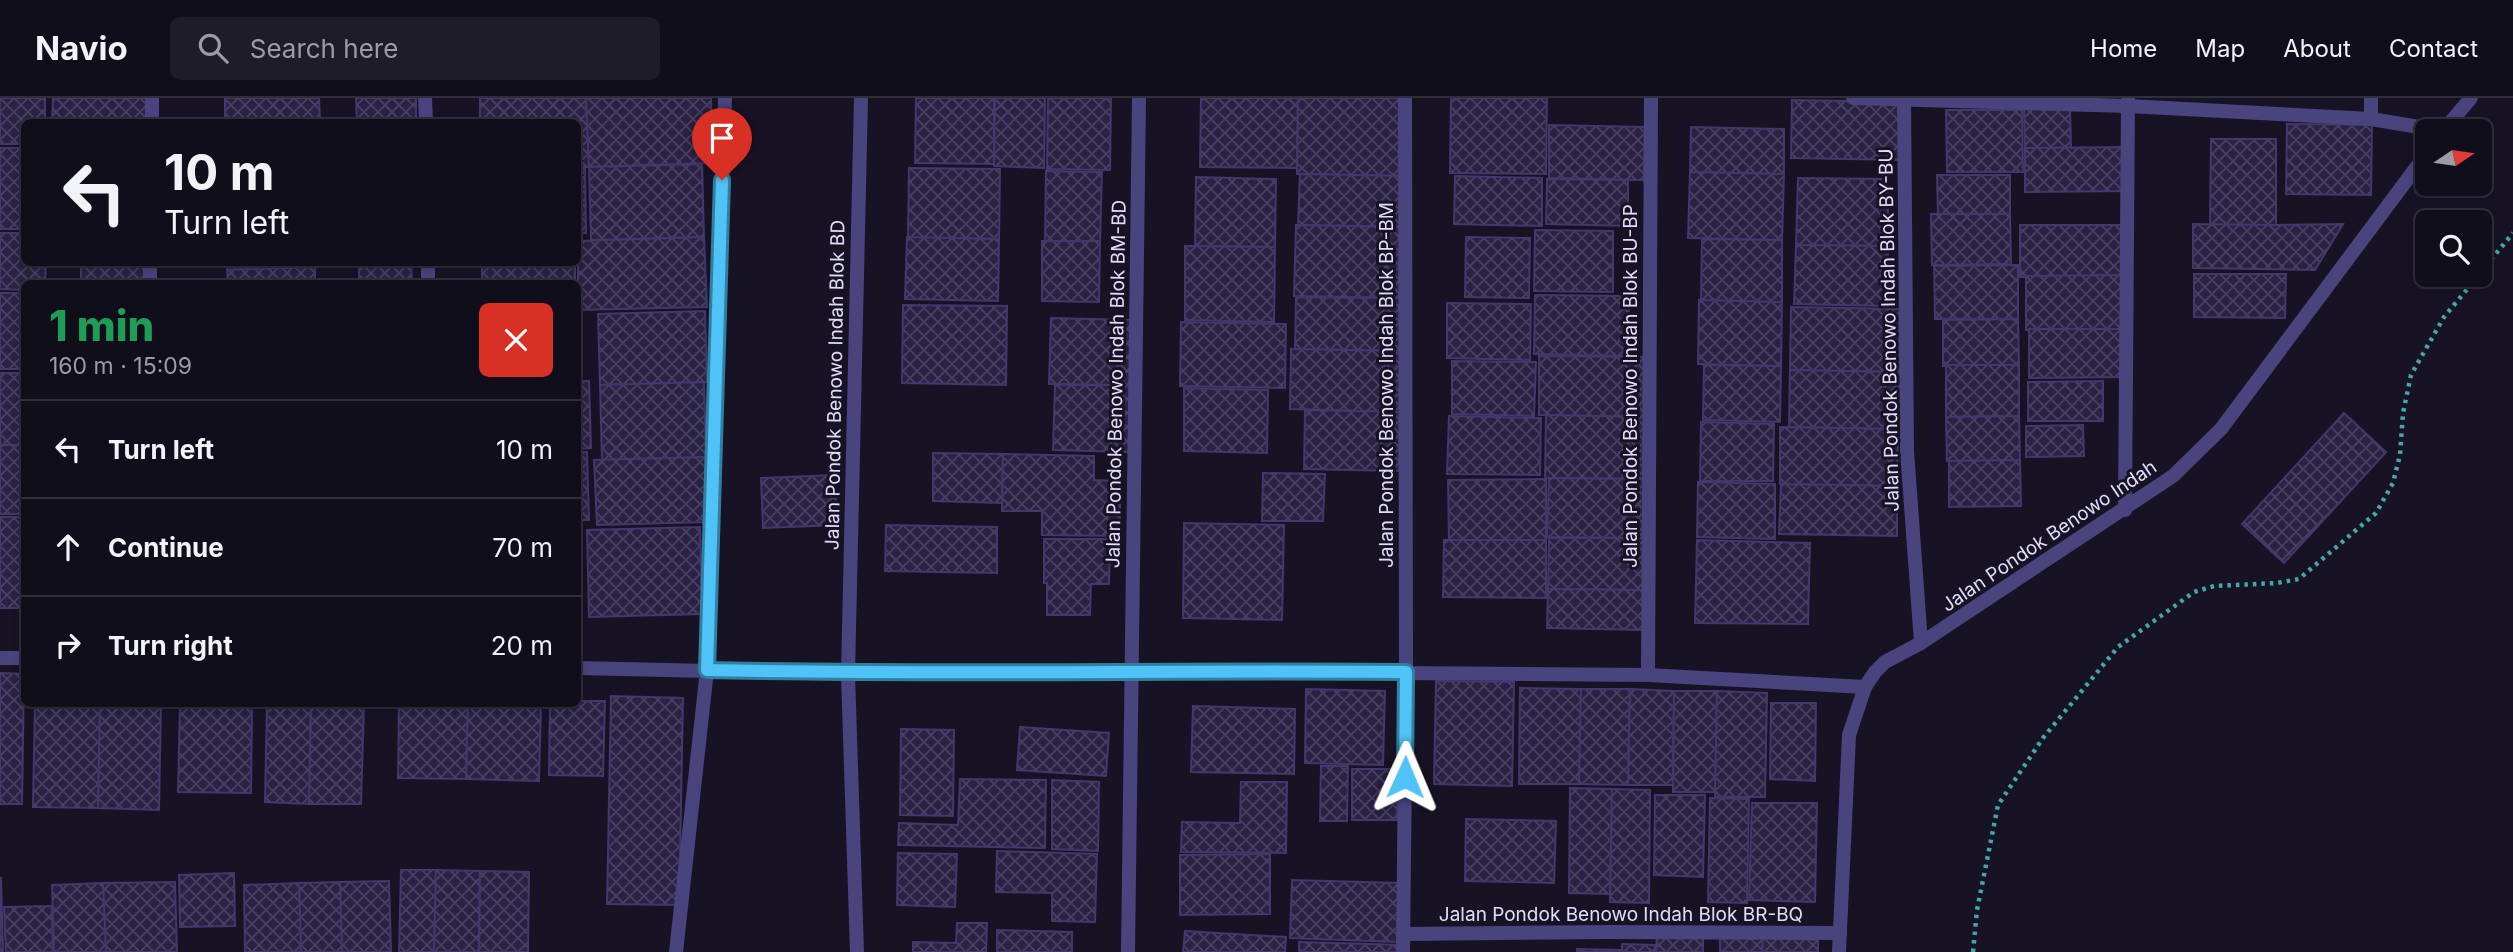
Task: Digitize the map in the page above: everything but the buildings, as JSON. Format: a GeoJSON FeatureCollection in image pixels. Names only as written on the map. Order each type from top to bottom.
{"type":"FeatureCollection","features":[{"type":"Feature","properties":{"kind":"street"},"geometry":{"type":"LineString","coordinates":[[152,98],[152,119]]}},
{"type":"Feature","properties":{"kind":"street"},"geometry":{"type":"LineString","coordinates":[[425,98],[426,119]]}},
{"type":"Feature","properties":{"kind":"street"},"geometry":{"type":"LineString","coordinates":[[676,952],[707,670],[725,98]]}},
{"type":"Feature","properties":{"kind":"street","name":"Jalan Pondok Benowo Indah Blok BD"},"geometry":{"type":"LineString","coordinates":[[858,952],[848,674],[861,98]]}},
{"type":"Feature","properties":{"kind":"street","name":"Jalan Pondok Benowo Indah Blok BM-BD"},"geometry":{"type":"LineString","coordinates":[[1128,952],[1139,98]]}},
{"type":"Feature","properties":{"kind":"street","name":"Jalan Pondok Benowo Indah Blok BP-BM"},"geometry":{"type":"LineString","coordinates":[[1403,952],[1406,672],[1405,98]]}},
{"type":"Feature","properties":{"kind":"street","name":"Jalan Pondok Benowo Indah Blok BU-BP"},"geometry":{"type":"LineString","coordinates":[[1648,675],[1651,98]]}},
{"type":"Feature","properties":{"kind":"street"},"geometry":{"type":"LineString","coordinates":[[1853,98],[2128,102],[2371,120],[2415,127]]}},
{"type":"Feature","properties":{"kind":"street"},"geometry":{"type":"LineString","coordinates":[[2371,98],[2371,120]]}},
{"type":"Feature","properties":{"kind":"street"},"geometry":{"type":"LineString","coordinates":[[2453,119],[2471,98]]}},
{"type":"Feature","properties":{"kind":"street","name":"Jalan Pondok Benowo Indah Blok BY-BU"},"geometry":{"type":"LineString","coordinates":[[1904,99],[1907,451],[1922,643]]}},
{"type":"Feature","properties":{"kind":"street"},"geometry":{"type":"LineString","coordinates":[[2125,510],[2128,102]]}},
{"type":"Feature","properties":{"kind":"street","name":"Jalan Pondok Benowo Indah"},"geometry":{"type":"LineString","coordinates":[[1839,952],[1849,734],[1865,687],[1875,672],[2173,477],[2221,429],[2415,169]]}},
{"type":"Feature","properties":{"kind":"street"},"geometry":{"type":"LineString","coordinates":[[0,658],[21,658]]}},
{"type":"Feature","properties":{"kind":"street"},"geometry":{"type":"LineString","coordinates":[[581,668],[848,674],[1131,671],[1648,675],[1865,687]]}},
{"type":"Feature","properties":{"kind":"street","name":"Jalan Pondok Benowo Indah Blok BR-BQ"},"geometry":{"type":"LineString","coordinates":[[1403,934],[1840,933]]}},
{"type":"Feature","properties":{"kind":"path"},"geometry":{"type":"LineString","coordinates":[[2492,258],[2513,233]]}},
{"type":"Feature","properties":{"kind":"path"},"geometry":{"type":"LineString","coordinates":[[1973,952],[1977,910],[1998,805],[2043,738],[2118,648],[2194,592],[2214,586],[2277,583],[2299,579],[2375,513],[2393,483],[2400,455],[2403,413],[2411,375],[2444,317],[2468,287]]}},
{"type":"Feature","properties":{"kind":"route"},"geometry":{"type":"LineString","coordinates":[[722,180],[707,670],[848,674],[1406,672],[1405,777]]}}]}
